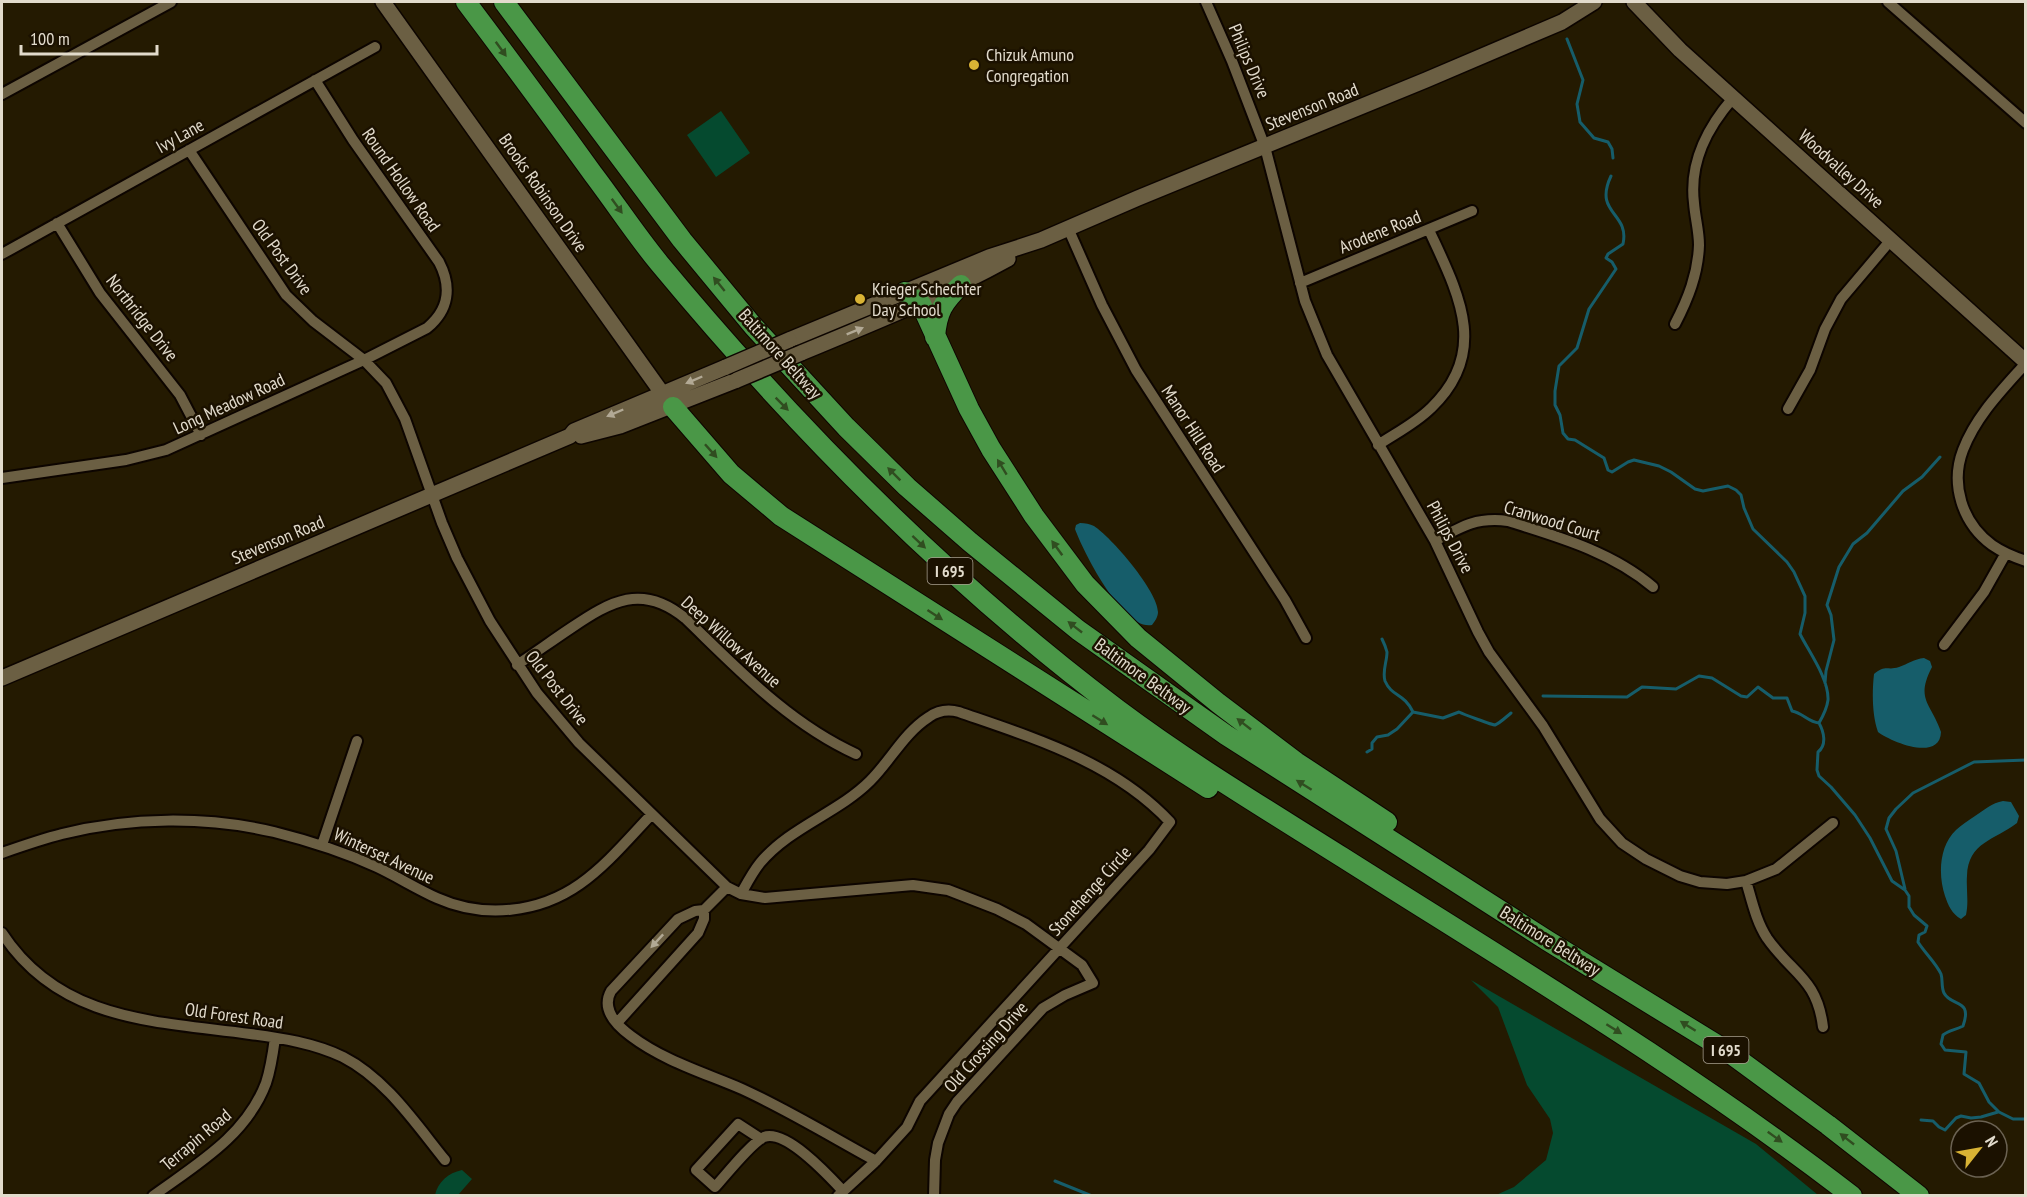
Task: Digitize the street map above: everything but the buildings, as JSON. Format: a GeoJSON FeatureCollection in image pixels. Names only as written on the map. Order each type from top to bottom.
{"type":"FeatureCollection","features":[{"type":"Feature","properties":{"kind":"highway","name":"Baltimore Beltway"},"geometry":{"type":"LineString","coordinates":[[466,2],[657,260],[774,396],[886,511],[948,569],[1054,660],[1120,711],[1191,761],[1564,997],[1739,1111],[1852,1196]]}},
{"type":"Feature","properties":{"kind":"highway","name":"Baltimore Beltway"},"geometry":{"type":"LineString","coordinates":[[504,2],[682,240],[753,326],[846,426],[907,487],[1024,587],[1142,677],[1226,735],[1548,941],[1726,1051],[1828,1125],[1919,1196]]}},
{"type":"Feature","properties":{"kind":"highway"},"geometry":{"type":"LineString","coordinates":[[935,337],[939,313],[946,299],[961,285]]}},
{"type":"Feature","properties":{"kind":"highway"},"geometry":{"type":"LineString","coordinates":[[913,298],[935,337],[969,409],[1011,483],[1066,560],[1116,617],[1138,638],[1250,728],[1296,762],[1381,818],[1548,941]]}},
{"type":"Feature","properties":{"kind":"highway"},"geometry":{"type":"LineString","coordinates":[[668,400],[731,474],[781,516],[810,536],[1271,827],[1544,991],[1564,997]]}},
{"type":"Feature","properties":{"kind":"main road","name":"Brooks Robinson Drive"},"geometry":{"type":"LineString","coordinates":[[383,2],[668,400]]}},
{"type":"Feature","properties":{"kind":"main road","name":"Stevenson Road"},"geometry":{"type":"LineString","coordinates":[[2,678],[570,436],[575,438],[620,426],[726,367],[789,340],[913,298],[961,285],[1041,240],[1562,22],[1594,2]]}},
{"type":"Feature","properties":{"kind":"main road","name":"Woodvalley Drive"},"geometry":{"type":"LineString","coordinates":[[1634,2],[1664,35],[2025,363]]}},
{"type":"Feature","properties":{"kind":"main road","name":"Stevenson Road"},"geometry":{"type":"LineString","coordinates":[[668,400],[737,380],[801,353],[990,257],[1041,240]]}},
{"type":"Feature","properties":{"kind":"street"},"geometry":{"type":"LineString","coordinates":[[2,94],[171,2]]}},
{"type":"Feature","properties":{"kind":"street","name":"Philips Drive"},"geometry":{"type":"LineString","coordinates":[[1206,2],[1232,61],[1265,147],[1300,283],[1310,316],[1327,355],[1435,541],[1489,652],[1534,712],[1610,832],[1634,852],[1680,876],[1700,882],[1727,884],[1760,877],[1781,866],[1833,823]]}},
{"type":"Feature","properties":{"kind":"street"},"geometry":{"type":"LineString","coordinates":[[1888,2],[2025,123]]}},
{"type":"Feature","properties":{"kind":"street","name":"Ivy Lane"},"geometry":{"type":"LineString","coordinates":[[2,254],[375,47]]}},
{"type":"Feature","properties":{"kind":"street","name":"Round Hollow Road"},"geometry":{"type":"LineString","coordinates":[[315,80],[353,140],[439,262],[447,280],[446,302]]}},
{"type":"Feature","properties":{"kind":"street"},"geometry":{"type":"LineString","coordinates":[[1675,324],[1689,296],[1697,266],[1699,244],[1694,187],[1699,152],[1708,129],[1733,98]]}},
{"type":"Feature","properties":{"kind":"street","name":"Old Post Drive"},"geometry":{"type":"LineString","coordinates":[[189,150],[286,295],[312,321],[376,371],[396,399],[442,523],[473,589],[517,665],[537,693],[579,743],[727,887],[741,894],[765,898],[892,887],[931,887],[965,895],[1026,924],[1083,965],[1093,983]]}},
{"type":"Feature","properties":{"kind":"street","name":"Arodene Road"},"geometry":{"type":"LineString","coordinates":[[1300,283],[1472,211]]}},
{"type":"Feature","properties":{"kind":"street","name":"Northridge Drive"},"geometry":{"type":"LineString","coordinates":[[57,222],[100,293],[180,395],[201,435]]}},
{"type":"Feature","properties":{"kind":"street","name":"Manor Hill Road"},"geometry":{"type":"LineString","coordinates":[[1068,228],[1102,305],[1136,370],[1285,600],[1306,638]]}},
{"type":"Feature","properties":{"kind":"street"},"geometry":{"type":"LineString","coordinates":[[1378,445],[1431,409],[1452,382],[1461,357],[1464,340],[1463,313],[1455,287],[1429,230]]}},
{"type":"Feature","properties":{"kind":"street"},"geometry":{"type":"LineString","coordinates":[[1788,408],[1810,369],[1825,329],[1841,299],[1890,241]]}},
{"type":"Feature","properties":{"kind":"street","name":"Long Meadow Road"},"geometry":{"type":"LineString","coordinates":[[2,477],[148,456],[201,435],[364,360],[427,328],[435,321],[446,302]]}},
{"type":"Feature","properties":{"kind":"street"},"geometry":{"type":"LineString","coordinates":[[2025,363],[1983,413],[1963,450],[1958,465],[1959,495],[1968,519],[1992,545],[2025,561]]}},
{"type":"Feature","properties":{"kind":"street","name":"Cranwood Court"},"geometry":{"type":"LineString","coordinates":[[1435,541],[1472,522],[1495,519],[1508,521],[1602,554],[1637,573],[1653,587]]}},
{"type":"Feature","properties":{"kind":"street"},"geometry":{"type":"LineString","coordinates":[[1944,645],[1984,592],[2006,553]]}},
{"type":"Feature","properties":{"kind":"street","name":"Deep Willow Avenue"},"geometry":{"type":"LineString","coordinates":[[517,665],[602,608],[626,600],[652,600],[675,609],[761,691],[796,720],[825,739],[856,754]]}},
{"type":"Feature","properties":{"kind":"street","name":"Stonehenge Circle"},"geometry":{"type":"LineString","coordinates":[[741,894],[756,869],[775,849],[861,789],[881,769],[899,744],[918,724],[940,711],[950,710],[1029,736],[1082,758],[1147,800],[1170,822],[1149,850],[920,1101],[907,1127],[876,1161],[841,1193]]}},
{"type":"Feature","properties":{"kind":"street"},"geometry":{"type":"LineString","coordinates":[[322,845],[357,741]]}},
{"type":"Feature","properties":{"kind":"street","name":"Winterset Avenue"},"geometry":{"type":"LineString","coordinates":[[2,853],[62,834],[144,822],[173,821],[249,827],[322,845],[379,868],[454,905],[484,910],[515,910],[547,902],[578,885],[595,873],[652,814]]}},
{"type":"Feature","properties":{"kind":"street"},"geometry":{"type":"LineString","coordinates":[[1746,881],[1758,923],[1780,954],[1806,981],[1815,995],[1821,1008],[1823,1028]]}},
{"type":"Feature","properties":{"kind":"street"},"geometry":{"type":"LineString","coordinates":[[727,887],[704,910],[694,911],[678,919],[611,991],[607,997],[607,1009],[629,1035],[644,1045],[745,1090],[876,1161]]}},
{"type":"Feature","properties":{"kind":"street"},"geometry":{"type":"LineString","coordinates":[[617,1023],[698,933],[704,919],[704,910]]}},
{"type":"Feature","properties":{"kind":"street","name":"Old Forest Road"},"geometry":{"type":"LineString","coordinates":[[2,933],[17,954],[45,980],[62,992],[94,1007],[152,1021],[275,1038],[328,1051],[357,1065],[383,1088],[445,1160]]}},
{"type":"Feature","properties":{"kind":"street","name":"Old Crossing Drive"},"geometry":{"type":"LineString","coordinates":[[934,1196],[938,1143],[949,1114],[957,1102],[1043,1008],[1093,983]]}},
{"type":"Feature","properties":{"kind":"street","name":"Terrapin Road"},"geometry":{"type":"LineString","coordinates":[[153,1196],[227,1141],[249,1116],[267,1081],[275,1038]]}},
{"type":"Feature","properties":{"kind":"street"},"geometry":{"type":"LineString","coordinates":[[761,1139],[738,1124],[696,1170],[715,1187],[761,1139],[776,1136],[810,1158],[841,1193]]}},
{"type":"Feature","properties":{"kind":"green space"},"geometry":{"type":"Polygon","coordinates":[[[721,111],[750,153],[716,177],[687,135],[721,111]]]}},
{"type":"Feature","properties":{"kind":"green space"},"geometry":{"type":"Polygon","coordinates":[[[1471,980],[1756,1144],[1818,1195],[1496,1195],[1514,1187],[1546,1160],[1553,1133],[1550,1119],[1527,1085],[1498,1007],[1471,980]]]}},
{"type":"Feature","properties":{"kind":"green space"},"geometry":{"type":"Polygon","coordinates":[[[462,1170],[472,1179],[458,1195],[435,1195],[444,1179],[462,1170]]]}},
{"type":"Feature","properties":{"kind":"water"},"geometry":{"type":"Polygon","coordinates":[[[1080,523],[1092,525],[1102,532],[1142,578],[1156,603],[1158,612],[1152,625],[1141,624],[1129,616],[1106,588],[1086,554],[1075,529],[1080,523]]]}},
{"type":"Feature","properties":{"kind":"water"},"geometry":{"type":"Polygon","coordinates":[[[1924,658],[1930,661],[1932,667],[1925,687],[1926,701],[1941,732],[1939,741],[1933,746],[1924,748],[1903,744],[1878,732],[1873,696],[1874,674],[1878,671],[1884,668],[1899,667],[1924,658]]]}},
{"type":"Feature","properties":{"kind":"water"},"geometry":{"type":"Polygon","coordinates":[[[2003,801],[2011,802],[2019,816],[2017,823],[1984,843],[1972,856],[1967,876],[1966,915],[1961,919],[1951,909],[1943,888],[1941,870],[1943,852],[1950,837],[1960,826],[1988,807],[2003,801]]]}},
{"type":"Feature","properties":{"kind":"waterway"},"geometry":{"type":"LineString","coordinates":[[1567,39],[1583,80],[1577,104],[1580,122],[1594,138],[1608,142],[1613,158]]}},
{"type":"Feature","properties":{"kind":"waterway"},"geometry":{"type":"LineString","coordinates":[[1611,176],[1606,198],[1622,225],[1623,244],[1608,254],[1606,258],[1616,269],[1589,309],[1577,348],[1559,366],[1555,405],[1560,415],[1563,433],[1568,439],[1575,440],[1604,458],[1608,470],[1612,472],[1634,460],[1659,466],[1695,489],[1703,491],[1728,486],[1736,490],[1741,495],[1753,529],[1787,562],[1794,572],[1805,596],[1805,613],[1800,634],[1822,675],[1828,700],[1819,723],[1824,738],[1823,746],[1818,752],[1819,776],[1855,815],[1870,838],[1892,881],[1905,890],[1909,896],[1909,907],[1914,915],[1927,926],[1925,932],[1919,935],[1918,942],[1941,974],[1944,993],[1951,1000],[1960,1004],[1965,1011],[1963,1026],[1943,1035],[1941,1044],[1945,1050],[1966,1052],[1964,1074],[1979,1083],[1989,1102],[1999,1112],[2013,1119],[2026,1119]]}},
{"type":"Feature","properties":{"kind":"waterway"},"geometry":{"type":"LineString","coordinates":[[1825,683],[1834,640],[1831,615],[1827,605],[1839,567],[1853,544],[1867,533],[1903,491],[1922,477],[1940,457]]}},
{"type":"Feature","properties":{"kind":"waterway"},"geometry":{"type":"LineString","coordinates":[[1382,639],[1387,652],[1385,681],[1391,690],[1406,701],[1413,712]]}},
{"type":"Feature","properties":{"kind":"waterway"},"geometry":{"type":"LineString","coordinates":[[1543,696],[1627,697],[1642,687],[1676,689],[1699,676],[1712,678],[1741,696],[1747,697],[1758,687],[1773,698],[1787,698],[1792,711],[1819,723]]}},
{"type":"Feature","properties":{"kind":"waterway"},"geometry":{"type":"LineString","coordinates":[[1413,712],[1443,718],[1459,712],[1495,725],[1511,713]]}},
{"type":"Feature","properties":{"kind":"waterway"},"geometry":{"type":"LineString","coordinates":[[1367,752],[1372,749],[1372,743],[1377,737],[1388,735],[1397,729],[1413,712]]}},
{"type":"Feature","properties":{"kind":"waterway"},"geometry":{"type":"LineString","coordinates":[[1905,889],[1896,851],[1886,829],[1889,818],[1896,809],[1913,793],[1974,762],[2026,760]]}},
{"type":"Feature","properties":{"kind":"waterway"},"geometry":{"type":"LineString","coordinates":[[1921,1120],[1933,1121],[1945,1130],[1961,1116],[1981,1117],[1998,1112]]}},
{"type":"Feature","properties":{"kind":"waterway"},"geometry":{"type":"LineString","coordinates":[[1055,1181],[1092,1196]]}},
{"type":"Feature","properties":{"kind":"place","name":"Chizuk Amuno Congregation"},"geometry":{"type":"Point","coordinates":[974,65]}},
{"type":"Feature","properties":{"kind":"place","name":"Krieger Schechter Day School"},"geometry":{"type":"Point","coordinates":[860,299]}}]}
